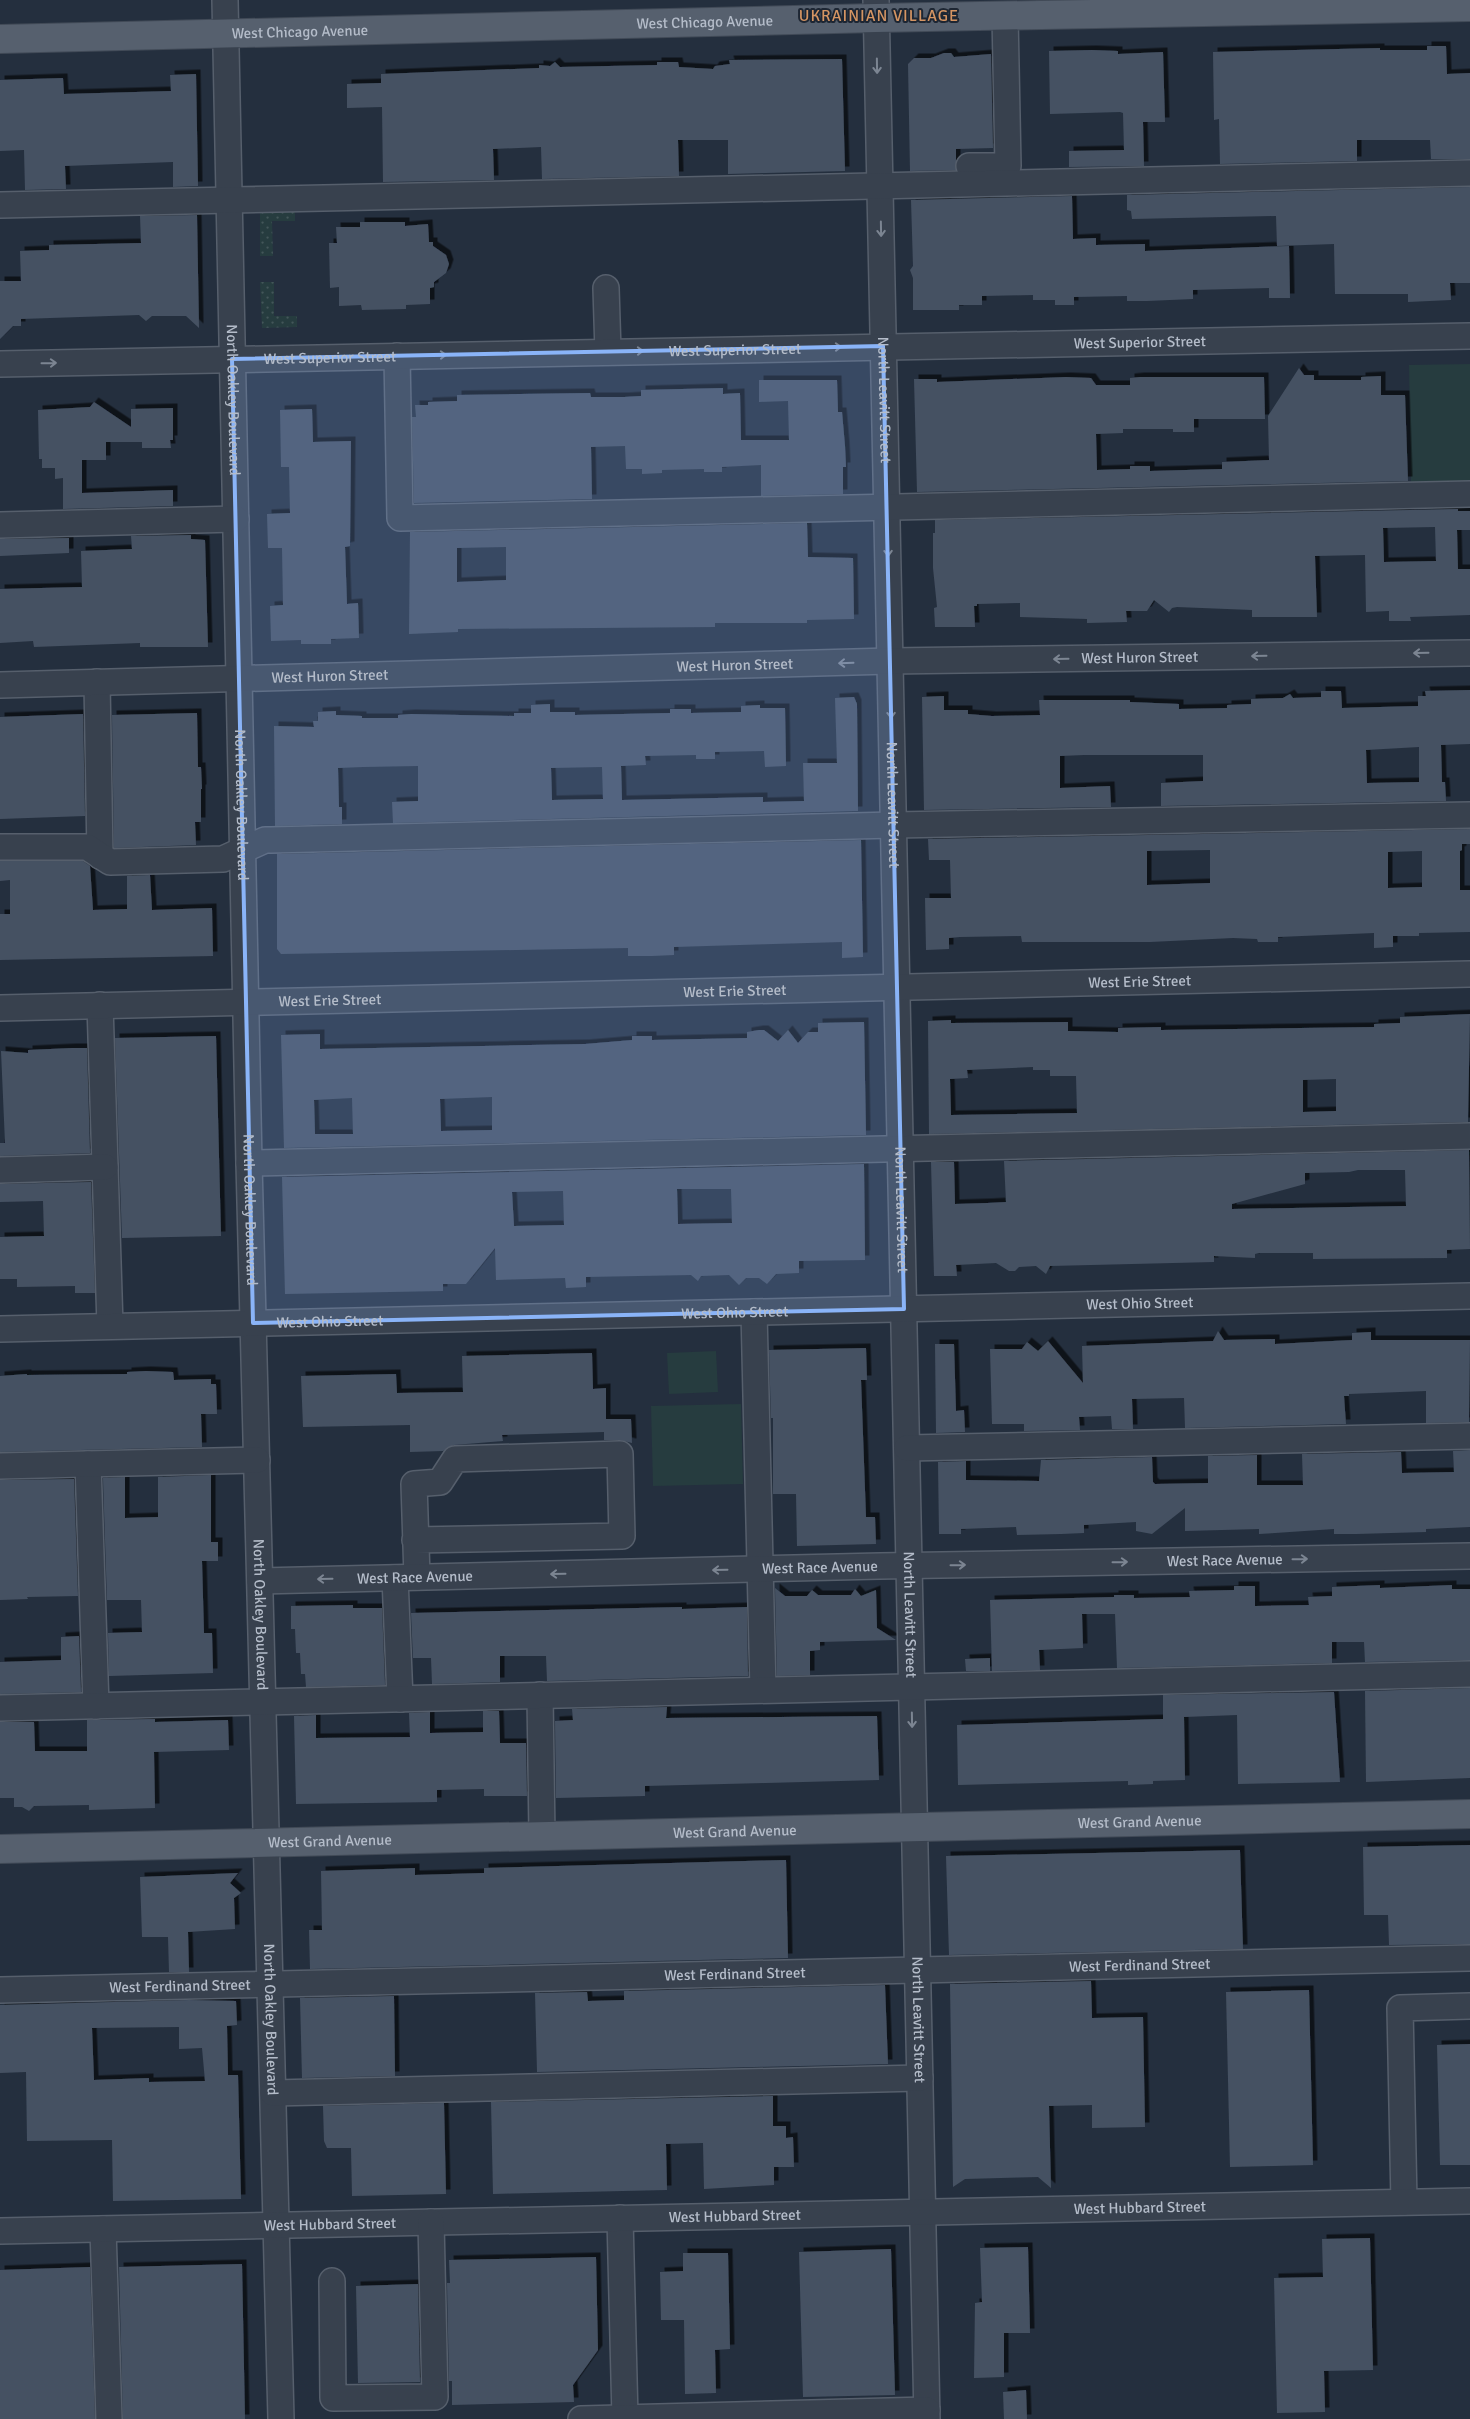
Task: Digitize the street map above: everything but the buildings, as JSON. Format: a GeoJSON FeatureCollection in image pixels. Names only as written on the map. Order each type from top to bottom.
{"type":"FeatureCollection","features":[{"type":"Feature","properties":{"kind":"main road","name":"West Chicago Avenue"},"geometry":{"type":"LineString","coordinates":[[0,39],[226,34],[876,9],[1005,15],[1470,7]]}},
{"type":"Feature","properties":{"kind":"main road","name":"West Grand Avenue"},"geometry":{"type":"LineString","coordinates":[[0,1849],[1470,1814]]}},
{"type":"Feature","properties":{"kind":"street","name":"North Oakley Boulevard"},"geometry":{"type":"LineString","coordinates":[[225,0],[249,1163],[281,2419]]}},
{"type":"Feature","properties":{"kind":"street","name":"North Leavitt Street"},"geometry":{"type":"LineString","coordinates":[[876,9],[927,2415]]}},
{"type":"Feature","properties":{"kind":"street"},"geometry":{"type":"LineString","coordinates":[[968,166],[1008,166],[1005,15]]}},
{"type":"Feature","properties":{"kind":"street"},"geometry":{"type":"LineString","coordinates":[[0,205],[1470,174]]}},
{"type":"Feature","properties":{"kind":"street"},"geometry":{"type":"LineString","coordinates":[[606,288],[608,352]]}},
{"type":"Feature","properties":{"kind":"street","name":"West Superior Street"},"geometry":{"type":"LineString","coordinates":[[0,364],[1470,336]]}},
{"type":"Feature","properties":{"kind":"street"},"geometry":{"type":"LineString","coordinates":[[397,356],[400,518],[1470,494]]}},
{"type":"Feature","properties":{"kind":"street"},"geometry":{"type":"LineString","coordinates":[[0,525],[236,519]]}},
{"type":"Feature","properties":{"kind":"street","name":"West Huron Street"},"geometry":{"type":"LineString","coordinates":[[0,685],[890,661],[1470,653]]}},
{"type":"Feature","properties":{"kind":"street"},"geometry":{"type":"LineString","coordinates":[[97,682],[100,856]]}},
{"type":"Feature","properties":{"kind":"street"},"geometry":{"type":"LineString","coordinates":[[0,847],[87,847],[110,862],[224,859],[265,840],[894,824],[1470,815]]}},
{"type":"Feature","properties":{"kind":"street","name":"West Erie Street"},"geometry":{"type":"LineString","coordinates":[[0,1008],[1470,974]]}},
{"type":"Feature","properties":{"kind":"street"},"geometry":{"type":"LineString","coordinates":[[100,1005],[110,1326]]}},
{"type":"Feature","properties":{"kind":"street"},"geometry":{"type":"LineString","coordinates":[[249,1163],[1470,1136]]}},
{"type":"Feature","properties":{"kind":"street"},"geometry":{"type":"LineString","coordinates":[[0,1170],[105,1167]]}},
{"type":"Feature","properties":{"kind":"street","name":"West Ohio Street"},"geometry":{"type":"LineString","coordinates":[[0,1329],[1470,1296]]}},
{"type":"Feature","properties":{"kind":"street"},"geometry":{"type":"LineString","coordinates":[[754,1312],[763,1690]]}},
{"type":"Feature","properties":{"kind":"street"},"geometry":{"type":"LineString","coordinates":[[907,1448],[1470,1436]]}},
{"type":"Feature","properties":{"kind":"street"},"geometry":{"type":"LineString","coordinates":[[400,1699],[406,1577],[416,1540],[414,1484],[440,1482],[455,1459],[620,1454],[622,1536],[416,1540]]}},
{"type":"Feature","properties":{"kind":"street"},"geometry":{"type":"LineString","coordinates":[[0,1466],[257,1460]]}},
{"type":"Feature","properties":{"kind":"street"},"geometry":{"type":"LineString","coordinates":[[88,1464],[96,1706]]}},
{"type":"Feature","properties":{"kind":"street","name":"West Race Avenue"},"geometry":{"type":"LineString","coordinates":[[260,1581],[760,1569],[1470,1556]]}},
{"type":"Feature","properties":{"kind":"street"},"geometry":{"type":"LineString","coordinates":[[0,1708],[1470,1674]]}},
{"type":"Feature","properties":{"kind":"street"},"geometry":{"type":"LineString","coordinates":[[540,1695],[542,1836]]}},
{"type":"Feature","properties":{"kind":"street","name":"West Ferdinand Street"},"geometry":{"type":"LineString","coordinates":[[0,1990],[1470,1958]]}},
{"type":"Feature","properties":{"kind":"street"},"geometry":{"type":"LineString","coordinates":[[1404,2202],[1400,2008],[1470,2006]]}},
{"type":"Feature","properties":{"kind":"street"},"geometry":{"type":"LineString","coordinates":[[273,2093],[920,2078]]}},
{"type":"Feature","properties":{"kind":"street","name":"West Hubbard Street"},"geometry":{"type":"LineString","coordinates":[[0,2231],[1470,2201]]}},
{"type":"Feature","properties":{"kind":"street"},"geometry":{"type":"LineString","coordinates":[[620,2218],[625,2418]]}},
{"type":"Feature","properties":{"kind":"street"},"geometry":{"type":"LineString","coordinates":[[332,2281],[333,2398],[435,2397],[431,2222]]}},
{"type":"Feature","properties":{"kind":"street"},"geometry":{"type":"LineString","coordinates":[[103,2229],[109,2419]]}},
{"type":"Feature","properties":{"kind":"street"},"geometry":{"type":"LineString","coordinates":[[581,2419],[927,2415]]}},
{"type":"Feature","properties":{"kind":"highlighted area"},"geometry":{"type":"Polygon","coordinates":[[[883,346],[904,1309],[253,1323],[232,359],[883,346]]]}},
{"type":"Feature","properties":{"kind":"green space"},"geometry":{"type":"Polygon","coordinates":[[[260,210],[295,210],[295,221],[272,221],[273,256],[260,256],[260,210]]]}},
{"type":"Feature","properties":{"kind":"green space"},"geometry":{"type":"Polygon","coordinates":[[[260,282],[274,282],[274,316],[297,316],[297,327],[262,328],[260,282]]]}},
{"type":"Feature","properties":{"kind":"green space"},"geometry":{"type":"Polygon","coordinates":[[[1470,364],[1470,485],[1411,486],[1409,365],[1470,364]]]}},
{"type":"Feature","properties":{"kind":"green space"},"geometry":{"type":"Polygon","coordinates":[[[716,1351],[718,1392],[669,1394],[667,1353],[716,1351]]]}},
{"type":"Feature","properties":{"kind":"green space"},"geometry":{"type":"Polygon","coordinates":[[[741,1404],[743,1484],[653,1486],[651,1406],[741,1404]]]}},
{"type":"Feature","properties":{"kind":"district","name":"UKRAINIAN VILLAGE"},"geometry":{"type":"Point","coordinates":[879,16]}}]}
